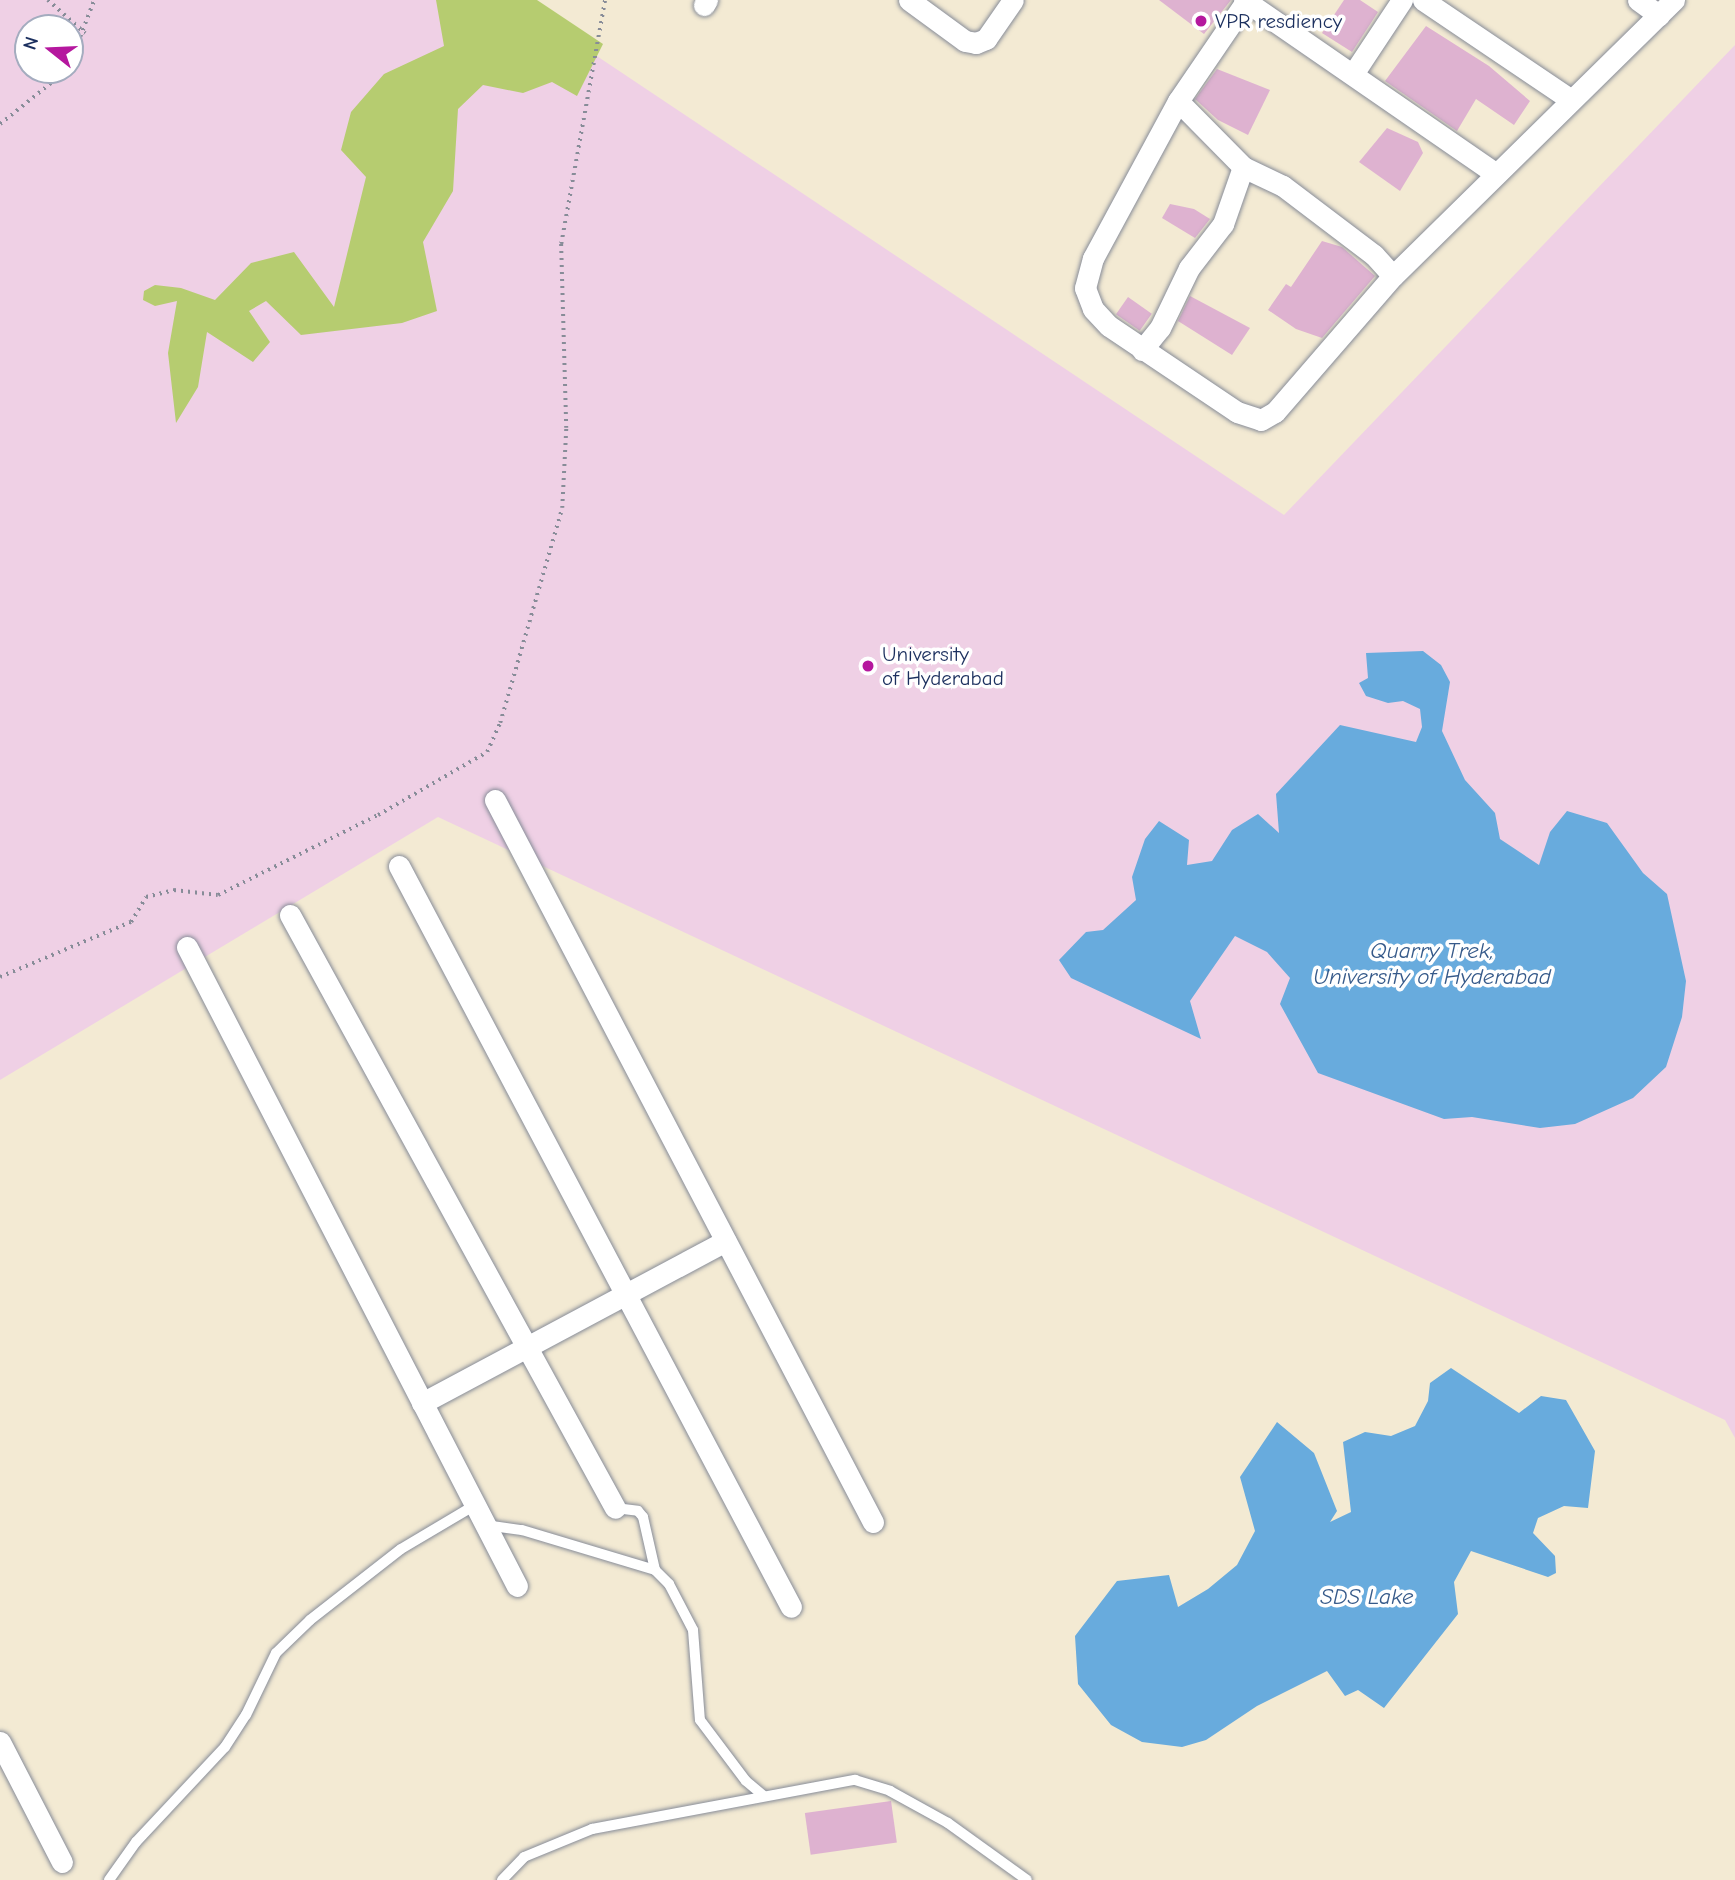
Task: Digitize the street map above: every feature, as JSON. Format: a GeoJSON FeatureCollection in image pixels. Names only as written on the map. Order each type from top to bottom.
{"type":"FeatureCollection","features":[{"type":"Feature","properties":{"kind":"street"},"geometry":{"type":"LineString","coordinates":[[909,0],[965,41],[976,43],[986,39],[1013,0]]}},
{"type":"Feature","properties":{"kind":"street"},"geometry":{"type":"LineString","coordinates":[[1353,74],[1402,0]]}},
{"type":"Feature","properties":{"kind":"street"},"geometry":{"type":"LineString","coordinates":[[1423,0],[1570,99]]}},
{"type":"Feature","properties":{"kind":"street"},"geometry":{"type":"LineString","coordinates":[[1638,0],[1666,8]]}},
{"type":"Feature","properties":{"kind":"street"},"geometry":{"type":"LineString","coordinates":[[1496,174],[1246,1],[1178,102],[1093,258],[1085,288],[1093,309],[1142,350],[1237,412],[1261,421],[1275,412],[1393,276],[1496,174],[1570,99],[1666,8]]}},
{"type":"Feature","properties":{"kind":"street"},"geometry":{"type":"LineString","coordinates":[[1178,102],[1243,167],[1283,186],[1374,255],[1393,276]]}},
{"type":"Feature","properties":{"kind":"street"},"geometry":{"type":"LineString","coordinates":[[1142,350],[1160,328],[1189,268],[1223,224],[1243,167]]}},
{"type":"Feature","properties":{"kind":"street"},"geometry":{"type":"LineString","coordinates":[[495,800],[873,1522]]}},
{"type":"Feature","properties":{"kind":"street"},"geometry":{"type":"LineString","coordinates":[[399,866],[791,1607]]}},
{"type":"Feature","properties":{"kind":"street"},"geometry":{"type":"LineString","coordinates":[[290,915],[615,1508]]}},
{"type":"Feature","properties":{"kind":"street"},"geometry":{"type":"LineString","coordinates":[[187,947],[517,1586]]}},
{"type":"Feature","properties":{"kind":"street"},"geometry":{"type":"LineString","coordinates":[[422,1403],[726,1241]]}},
{"type":"Feature","properties":{"kind":"street"},"geometry":{"type":"LineString","coordinates":[[0,1742],[62,1862]]}},
{"type":"Feature","properties":{"kind":"lane"},"geometry":{"type":"LineString","coordinates":[[109,1880],[136,1842],[225,1747],[246,1715],[276,1653],[310,1620],[401,1549],[475,1505]]}},
{"type":"Feature","properties":{"kind":"lane"},"geometry":{"type":"LineString","coordinates":[[615,1508],[638,1511],[643,1517],[655,1570]]}},
{"type":"Feature","properties":{"kind":"lane"},"geometry":{"type":"LineString","coordinates":[[485,1525],[522,1530],[655,1570],[669,1584],[693,1630],[700,1720],[746,1781],[764,1796]]}},
{"type":"Feature","properties":{"kind":"lane"},"geometry":{"type":"LineString","coordinates":[[502,1880],[524,1857],[592,1829],[855,1780],[890,1791],[948,1823],[1027,1880]]}},
{"type":"Feature","properties":{"kind":"path"},"geometry":{"type":"LineString","coordinates":[[48,0],[85,33],[94,0]]}},
{"type":"Feature","properties":{"kind":"path"},"geometry":{"type":"LineString","coordinates":[[0,977],[131,922],[146,897],[174,890],[218,895],[378,815],[487,752],[500,723],[562,508],[566,428],[561,244],[605,0]]}},
{"type":"Feature","properties":{"kind":"path"},"geometry":{"type":"LineString","coordinates":[[0,124],[50,84]]}},
{"type":"Feature","properties":{"kind":"shaded area","name":"University of Hyderabad"},"geometry":{"type":"Polygon","coordinates":[[[0,0],[513,0],[1284,515],[1735,45],[1735,1438],[1725,1420],[438,817],[0,1080],[0,0]]]}},
{"type":"Feature","properties":{"kind":"green space"},"geometry":{"type":"Polygon","coordinates":[[[436,0],[537,0],[603,44],[577,96],[552,82],[523,93],[483,85],[458,109],[453,191],[423,242],[437,311],[402,323],[301,335],[266,301],[249,311],[270,342],[253,362],[207,332],[198,387],[176,423],[168,353],[177,301],[155,306],[143,300],[144,291],[155,285],[181,288],[215,300],[251,263],[294,252],[334,307],[366,177],[341,150],[351,112],[384,74],[444,46],[436,0]]]}},
{"type":"Feature","properties":{"kind":"water","name":"Quarry Trek, University of Hyderabad"},"geometry":{"type":"Polygon","coordinates":[[[1423,651],[1441,665],[1450,682],[1442,731],[1465,780],[1495,813],[1500,839],[1539,865],[1550,832],[1567,811],[1607,823],[1643,873],[1667,894],[1686,981],[1682,1017],[1666,1067],[1633,1098],[1575,1124],[1540,1128],[1472,1117],[1444,1119],[1318,1073],[1280,1004],[1290,978],[1267,952],[1235,936],[1190,1001],[1201,1039],[1071,978],[1059,960],[1086,932],[1103,930],[1136,900],[1132,877],[1145,839],[1159,821],[1189,840],[1187,865],[1212,861],[1232,830],[1258,814],[1279,833],[1276,794],[1340,725],[1416,742],[1422,727],[1420,709],[1403,701],[1388,703],[1366,696],[1359,683],[1368,678],[1366,653],[1423,651]]]}},
{"type":"Feature","properties":{"kind":"water","name":"SDS Lake"},"geometry":{"type":"Polygon","coordinates":[[[1451,1368],[1519,1413],[1541,1396],[1566,1400],[1595,1451],[1588,1508],[1564,1506],[1538,1518],[1533,1533],[1555,1556],[1556,1573],[1548,1577],[1471,1551],[1454,1582],[1458,1614],[1384,1708],[1358,1690],[1345,1696],[1327,1671],[1257,1706],[1206,1740],[1182,1747],[1142,1742],[1111,1725],[1078,1684],[1075,1636],[1117,1581],[1169,1575],[1178,1607],[1208,1589],[1237,1565],[1255,1531],[1240,1477],[1277,1422],[1314,1453],[1337,1511],[1330,1522],[1351,1512],[1343,1442],[1365,1432],[1391,1436],[1415,1426],[1428,1401],[1430,1383],[1451,1368]]]}},
{"type":"Feature","properties":{"kind":"building","name":"VPR resdiency"},"geometry":{"type":"Polygon","coordinates":[[[1159,0],[1231,0],[1204,34],[1159,0]]]}},
{"type":"Feature","properties":{"kind":"building"},"geometry":{"type":"Polygon","coordinates":[[[1344,0],[1360,0],[1378,12],[1352,52],[1322,33],[1344,0]]]}},
{"type":"Feature","properties":{"kind":"building"},"geometry":{"type":"Polygon","coordinates":[[[1426,26],[1489,66],[1530,101],[1514,125],[1476,99],[1457,131],[1385,81],[1426,26]]]}},
{"type":"Feature","properties":{"kind":"building"},"geometry":{"type":"Polygon","coordinates":[[[1217,69],[1270,90],[1248,135],[1218,120],[1195,99],[1217,69]]]}},
{"type":"Feature","properties":{"kind":"building"},"geometry":{"type":"Polygon","coordinates":[[[1387,128],[1418,142],[1423,153],[1400,191],[1359,162],[1387,128]]]}},
{"type":"Feature","properties":{"kind":"building"},"geometry":{"type":"Polygon","coordinates":[[[1170,204],[1194,209],[1210,219],[1195,238],[1162,218],[1170,204]]]}},
{"type":"Feature","properties":{"kind":"building"},"geometry":{"type":"Polygon","coordinates":[[[1322,241],[1342,247],[1375,276],[1322,338],[1296,329],[1268,310],[1286,284],[1291,287],[1322,241]]]}},
{"type":"Feature","properties":{"kind":"building"},"geometry":{"type":"Polygon","coordinates":[[[1190,296],[1250,328],[1232,355],[1178,321],[1190,296]]]}},
{"type":"Feature","properties":{"kind":"building"},"geometry":{"type":"Polygon","coordinates":[[[1128,297],[1152,314],[1140,331],[1116,314],[1128,297]]]}},
{"type":"Feature","properties":{"kind":"building"},"geometry":{"type":"Polygon","coordinates":[[[891,1801],[897,1843],[811,1855],[805,1813],[891,1801]]]}},
{"type":"Feature","properties":{"kind":"place","name":"VPR resdiency"},"geometry":{"type":"Point","coordinates":[1201,21]}},
{"type":"Feature","properties":{"kind":"place","name":"University of Hyderabad"},"geometry":{"type":"Point","coordinates":[868,666]}}]}
